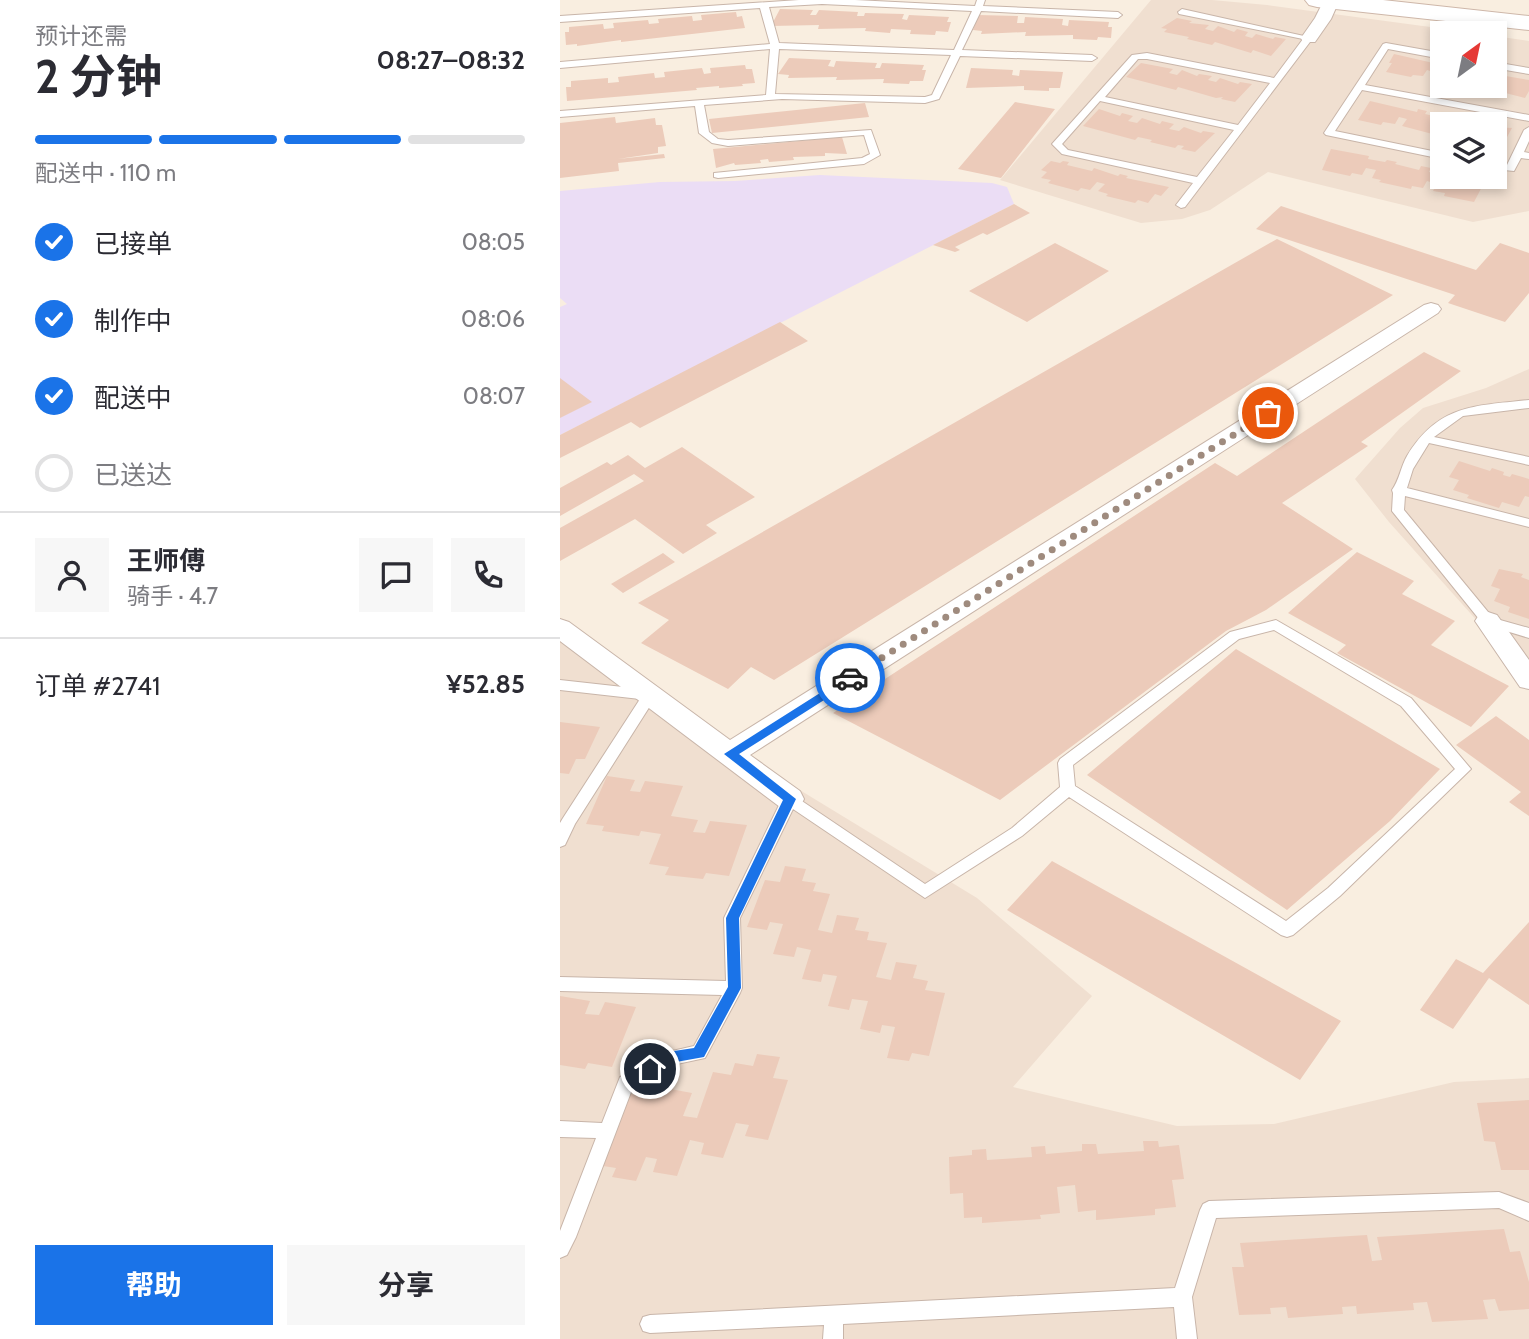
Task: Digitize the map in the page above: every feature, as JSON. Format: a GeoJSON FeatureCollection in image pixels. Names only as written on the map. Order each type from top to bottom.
{"type":"FeatureCollection","features":[{"type":"Feature","properties":{"kind":"main road"},"geometry":{"type":"LineString","coordinates":[[1496,0],[1529,4]]}},
{"type":"Feature","properties":{"kind":"main road"},"geometry":{"type":"LineString","coordinates":[[1324,1],[1529,23]]}},
{"type":"Feature","properties":{"kind":"street"},"geometry":{"type":"LineString","coordinates":[[1309,38],[1324,19],[1324,1]]}},
{"type":"Feature","properties":{"kind":"street"},"geometry":{"type":"LineString","coordinates":[[730,754],[1431,309]]}},
{"type":"Feature","properties":{"kind":"street"},"geometry":{"type":"LineString","coordinates":[[1488,621],[1529,680]]}},
{"type":"Feature","properties":{"kind":"street"},"geometry":{"type":"LineString","coordinates":[[560,628],[790,799]]}},
{"type":"Feature","properties":{"kind":"lane"},"geometry":{"type":"LineString","coordinates":[[560,19],[822,1],[979,4],[1118,15]]}},
{"type":"Feature","properties":{"kind":"lane"},"geometry":{"type":"LineString","coordinates":[[560,114],[770,97],[925,100],[936,97],[979,4]]}},
{"type":"Feature","properties":{"kind":"lane"},"geometry":{"type":"LineString","coordinates":[[764,5],[775,46],[770,97]]}},
{"type":"Feature","properties":{"kind":"lane"},"geometry":{"type":"LineString","coordinates":[[1181,205],[1309,38],[1182,12]]}},
{"type":"Feature","properties":{"kind":"lane"},"geometry":{"type":"LineString","coordinates":[[560,65],[775,46],[1092,58]]}},
{"type":"Feature","properties":{"kind":"lane"},"geometry":{"type":"LineString","coordinates":[[1430,53],[1386,46],[1329,133],[1430,154]]}},
{"type":"Feature","properties":{"kind":"lane"},"geometry":{"type":"LineString","coordinates":[[1200,181],[1065,152],[1057,144],[1135,57],[1276,81]]}},
{"type":"Feature","properties":{"kind":"lane"},"geometry":{"type":"LineString","coordinates":[[1507,67],[1529,71]]}},
{"type":"Feature","properties":{"kind":"lane"},"geometry":{"type":"LineString","coordinates":[[1359,87],[1529,118]]}},
{"type":"Feature","properties":{"kind":"lane"},"geometry":{"type":"LineString","coordinates":[[1098,98],[1240,128]]}},
{"type":"Feature","properties":{"kind":"lane"},"geometry":{"type":"LineString","coordinates":[[699,101],[704,133],[715,141],[728,143],[868,132],[875,155],[864,161],[718,175]]}},
{"type":"Feature","properties":{"kind":"lane"},"geometry":{"type":"LineString","coordinates":[[1507,168],[1510,169],[1529,130]]}},
{"type":"Feature","properties":{"kind":"lane"},"geometry":{"type":"LineString","coordinates":[[1518,154],[1529,156]]}},
{"type":"Feature","properties":{"kind":"lane"},"geometry":{"type":"LineString","coordinates":[[1529,404],[1455,415],[1426,439],[1406,465],[1398,490],[1398,511],[1488,621],[1529,633]]}},
{"type":"Feature","properties":{"kind":"lane"},"geometry":{"type":"LineString","coordinates":[[1426,439],[1529,461]]}},
{"type":"Feature","properties":{"kind":"lane"},"geometry":{"type":"LineString","coordinates":[[1398,490],[1529,523]]}},
{"type":"Feature","properties":{"kind":"lane"},"geometry":{"type":"LineString","coordinates":[[1276,625],[1406,702],[1464,769],[1334,892],[1287,930],[1068,789],[1065,763],[1235,635],[1276,625]]}},
{"type":"Feature","properties":{"kind":"lane"},"geometry":{"type":"LineString","coordinates":[[560,685],[650,695],[564,821],[560,841]]}},
{"type":"Feature","properties":{"kind":"lane"},"geometry":{"type":"LineString","coordinates":[[560,1249],[626,1082],[674,1057],[699,1053],[734,988],[732,918],[790,799],[925,892],[1017,832],[1068,789]]}},
{"type":"Feature","properties":{"kind":"lane"},"geometry":{"type":"LineString","coordinates":[[560,984],[734,988]]}},
{"type":"Feature","properties":{"kind":"lane"},"geometry":{"type":"LineString","coordinates":[[560,1129],[608,1131]]}},
{"type":"Feature","properties":{"kind":"lane"},"geometry":{"type":"LineString","coordinates":[[1187,1339],[1182,1297],[1209,1210],[1499,1200],[1529,1212]]}},
{"type":"Feature","properties":{"kind":"lane"},"geometry":{"type":"LineString","coordinates":[[650,1324],[1182,1297]]}},
{"type":"Feature","properties":{"kind":"lane"},"geometry":{"type":"LineString","coordinates":[[833,1339],[834,1315]]}},
{"type":"Feature","properties":{"kind":"shaded area"},"geometry":{"type":"Polygon","coordinates":[[[1151,0],[1212,0],[1267,5],[1430,27],[1430,98],[1507,98],[1507,38],[1529,41],[1529,211],[1473,222],[1268,172],[1210,210],[1182,219],[1141,223],[1000,180],[1151,0]]]}},
{"type":"Feature","properties":{"kind":"shaded area"},"geometry":{"type":"Polygon","coordinates":[[[820,175],[992,183],[1007,187],[1014,204],[560,435],[560,307],[567,304],[560,298],[560,191],[660,182],[735,181],[820,175]]]}},
{"type":"Feature","properties":{"kind":"shaded area"},"geometry":{"type":"Polygon","coordinates":[[[1529,369],[1529,679],[1389,522],[1355,479],[1400,428],[1423,408],[1486,388],[1529,369]]]}},
{"type":"Feature","properties":{"kind":"shaded area"},"geometry":{"type":"Polygon","coordinates":[[[560,631],[785,781],[977,898],[1092,996],[1013,1087],[1177,1126],[1274,1124],[1454,1082],[1529,1078],[1529,1339],[560,1339],[560,631]]]}},
{"type":"Feature","properties":{"kind":"building"},"geometry":{"type":"Polygon","coordinates":[[[780,9],[813,10],[810,15],[816,15],[819,10],[858,12],[857,16],[864,16],[865,13],[904,14],[902,19],[907,20],[909,15],[949,17],[947,22],[951,22],[948,32],[936,31],[935,35],[910,34],[911,30],[891,29],[890,33],[865,31],[866,28],[818,29],[819,25],[771,26],[780,9]]]}},
{"type":"Feature","properties":{"kind":"building"},"geometry":{"type":"Polygon","coordinates":[[[736,12],[737,17],[742,16],[745,28],[621,42],[566,45],[565,32],[569,32],[569,27],[603,24],[604,29],[614,28],[613,23],[648,20],[649,24],[659,23],[658,19],[692,16],[693,21],[702,20],[701,15],[736,12]]]}},
{"type":"Feature","properties":{"kind":"building"},"geometry":{"type":"Polygon","coordinates":[[[978,15],[1018,16],[1017,23],[1024,23],[1025,17],[1063,19],[1062,25],[1068,26],[1069,20],[1109,22],[1108,27],[1112,27],[1111,38],[1098,37],[1097,40],[1073,39],[1073,35],[1025,36],[1026,32],[981,34],[982,31],[973,30],[978,15]]]}},
{"type":"Feature","properties":{"kind":"building"},"geometry":{"type":"Polygon","coordinates":[[[1177,18],[1192,21],[1189,23],[1209,25],[1205,29],[1213,31],[1218,26],[1234,32],[1237,29],[1248,32],[1245,36],[1252,38],[1256,34],[1273,39],[1286,39],[1271,56],[1253,50],[1251,53],[1215,42],[1212,45],[1164,32],[1167,29],[1161,28],[1177,18]]]}},
{"type":"Feature","properties":{"kind":"building"},"geometry":{"type":"Polygon","coordinates":[[[1394,54],[1430,62],[1430,71],[1427,70],[1423,76],[1411,77],[1386,72],[1392,63],[1389,63],[1394,54]]]}},
{"type":"Feature","properties":{"kind":"building"},"geometry":{"type":"Polygon","coordinates":[[[789,58],[831,60],[828,66],[834,67],[836,61],[877,63],[875,68],[880,68],[882,63],[924,65],[922,70],[926,70],[923,81],[910,81],[909,84],[883,83],[884,79],[788,78],[789,75],[778,74],[789,58]]]}},
{"type":"Feature","properties":{"kind":"building"},"geometry":{"type":"Polygon","coordinates":[[[1141,63],[1173,69],[1169,73],[1177,75],[1182,70],[1197,76],[1212,76],[1208,80],[1216,82],[1220,78],[1238,84],[1252,84],[1235,102],[1221,99],[1223,97],[1216,98],[1178,87],[1176,90],[1126,77],[1141,63]]]}},
{"type":"Feature","properties":{"kind":"building"},"geometry":{"type":"Polygon","coordinates":[[[745,65],[746,69],[752,69],[755,83],[567,101],[566,87],[571,87],[571,81],[608,78],[608,83],[619,82],[618,77],[654,73],[655,78],[665,77],[664,72],[702,68],[704,74],[711,73],[710,68],[745,65]]]}},
{"type":"Feature","properties":{"kind":"building"},"geometry":{"type":"Polygon","coordinates":[[[971,68],[1013,70],[1012,75],[1019,76],[1020,70],[1063,72],[1060,88],[1049,88],[1049,91],[1024,90],[1024,86],[966,88],[971,68]]]}},
{"type":"Feature","properties":{"kind":"building"},"geometry":{"type":"Polygon","coordinates":[[[1507,76],[1529,80],[1529,91],[1525,98],[1507,93],[1507,76]]]}},
{"type":"Feature","properties":{"kind":"building"},"geometry":{"type":"Polygon","coordinates":[[[1370,101],[1417,112],[1418,109],[1427,111],[1425,114],[1430,115],[1430,133],[1402,126],[1407,119],[1399,117],[1395,124],[1383,122],[1381,125],[1358,120],[1370,101]]]}},
{"type":"Feature","properties":{"kind":"building"},"geometry":{"type":"Polygon","coordinates":[[[1015,102],[1055,109],[1001,178],[958,169],[1015,102]]]}},
{"type":"Feature","properties":{"kind":"building"},"geometry":{"type":"Polygon","coordinates":[[[865,103],[869,117],[712,133],[709,119],[865,103]]]}},
{"type":"Feature","properties":{"kind":"building"},"geometry":{"type":"Polygon","coordinates":[[[1099,109],[1120,116],[1122,113],[1133,116],[1128,121],[1137,123],[1142,118],[1160,124],[1162,121],[1174,124],[1169,129],[1179,131],[1184,127],[1201,133],[1215,133],[1195,152],[1181,149],[1184,146],[1178,145],[1175,148],[1150,142],[1152,140],[1138,137],[1135,140],[1083,126],[1099,109]]]}},
{"type":"Feature","properties":{"kind":"building"},"geometry":{"type":"Polygon","coordinates":[[[615,117],[616,123],[655,118],[656,125],[662,125],[666,146],[658,147],[658,153],[618,159],[664,154],[665,158],[618,163],[619,171],[560,178],[560,123],[615,117]]]}},
{"type":"Feature","properties":{"kind":"building"},"geometry":{"type":"Polygon","coordinates":[[[842,137],[847,154],[825,153],[825,156],[793,157],[794,160],[769,162],[768,159],[760,160],[761,163],[734,163],[716,168],[713,149],[842,137]]]}},
{"type":"Feature","properties":{"kind":"building"},"geometry":{"type":"Polygon","coordinates":[[[1331,149],[1369,156],[1368,159],[1397,162],[1395,164],[1419,170],[1421,166],[1430,168],[1430,182],[1427,181],[1423,188],[1412,186],[1411,189],[1379,182],[1381,180],[1372,178],[1376,170],[1366,168],[1362,175],[1352,173],[1350,176],[1322,170],[1331,149]]]}},
{"type":"Feature","properties":{"kind":"building"},"geometry":{"type":"Polygon","coordinates":[[[1051,161],[1069,162],[1067,165],[1092,171],[1094,168],[1169,187],[1161,196],[1155,194],[1148,203],[1138,200],[1135,203],[1106,196],[1108,194],[1098,191],[1105,184],[1097,182],[1090,190],[1081,188],[1078,191],[1048,183],[1051,180],[1041,178],[1047,172],[1041,170],[1051,161]]]}},
{"type":"Feature","properties":{"kind":"building"},"geometry":{"type":"Polygon","coordinates":[[[1434,189],[1481,189],[1474,202],[1433,191],[1434,189]]]}},
{"type":"Feature","properties":{"kind":"building"},"geometry":{"type":"Polygon","coordinates":[[[1014,204],[1030,213],[987,235],[983,233],[955,247],[960,250],[955,252],[933,245],[1014,204]]]}},
{"type":"Feature","properties":{"kind":"building"},"geometry":{"type":"Polygon","coordinates":[[[1281,206],[1476,270],[1500,243],[1529,253],[1529,293],[1505,322],[1448,303],[1455,295],[1256,229],[1281,206]]]}},
{"type":"Feature","properties":{"kind":"building"},"geometry":{"type":"Polygon","coordinates":[[[1277,239],[1393,295],[774,680],[751,667],[728,689],[641,643],[669,620],[638,603],[1277,239]]]}},
{"type":"Feature","properties":{"kind":"building"},"geometry":{"type":"Polygon","coordinates":[[[1055,243],[1109,271],[1027,322],[969,291],[1055,243]]]}},
{"type":"Feature","properties":{"kind":"building"},"geometry":{"type":"Polygon","coordinates":[[[780,322],[808,341],[640,428],[631,422],[560,458],[560,435],[780,322]]]}},
{"type":"Feature","properties":{"kind":"building"},"geometry":{"type":"Polygon","coordinates":[[[1424,352],[1461,371],[1361,442],[1368,446],[1282,503],[1353,549],[1266,610],[1226,631],[1000,800],[833,713],[1215,463],[1237,476],[1424,352]]]}},
{"type":"Feature","properties":{"kind":"building"},"geometry":{"type":"Polygon","coordinates":[[[560,378],[592,402],[560,418],[560,378]]]}},
{"type":"Feature","properties":{"kind":"building"},"geometry":{"type":"Polygon","coordinates":[[[682,447],[755,497],[706,525],[717,533],[683,554],[635,519],[560,561],[560,528],[644,481],[634,474],[560,516],[560,488],[607,462],[611,465],[628,455],[645,468],[682,447]]]}},
{"type":"Feature","properties":{"kind":"building"},"geometry":{"type":"Polygon","coordinates":[[[1459,461],[1490,471],[1492,468],[1510,477],[1512,474],[1529,479],[1529,497],[1525,496],[1519,507],[1502,502],[1499,508],[1467,498],[1469,495],[1453,490],[1459,480],[1449,477],[1459,461]]]}},
{"type":"Feature","properties":{"kind":"building"},"geometry":{"type":"Polygon","coordinates":[[[1357,552],[1414,581],[1402,594],[1455,621],[1431,645],[1509,686],[1471,727],[1337,653],[1346,645],[1288,613],[1357,552]]]}},
{"type":"Feature","properties":{"kind":"building"},"geometry":{"type":"Polygon","coordinates":[[[663,553],[675,562],[623,593],[611,584],[663,553]]]}},
{"type":"Feature","properties":{"kind":"building"},"geometry":{"type":"Polygon","coordinates":[[[1499,569],[1523,574],[1521,577],[1529,580],[1529,619],[1508,612],[1510,607],[1494,601],[1500,589],[1491,586],[1499,569]]]}},
{"type":"Feature","properties":{"kind":"building"},"geometry":{"type":"Polygon","coordinates":[[[1236,649],[1440,769],[1390,821],[1287,910],[1087,775],[1236,649]]]}},
{"type":"Feature","properties":{"kind":"building"},"geometry":{"type":"Polygon","coordinates":[[[1496,716],[1529,740],[1529,816],[1509,802],[1521,792],[1456,745],[1496,716]]]}},
{"type":"Feature","properties":{"kind":"building"},"geometry":{"type":"Polygon","coordinates":[[[560,722],[600,727],[585,759],[576,759],[569,774],[560,773],[560,722]]]}},
{"type":"Feature","properties":{"kind":"building"},"geometry":{"type":"Polygon","coordinates":[[[607,776],[635,780],[630,791],[640,792],[645,781],[683,786],[671,816],[698,820],[693,832],[705,833],[710,821],[747,825],[729,876],[706,873],[703,879],[665,875],[669,867],[649,864],[661,834],[641,831],[639,836],[602,831],[604,826],[586,824],[607,776]]]}},
{"type":"Feature","properties":{"kind":"building"},"geometry":{"type":"Polygon","coordinates":[[[1052,861],[1341,1021],[1300,1080],[1007,910],[1052,861]]]}},
{"type":"Feature","properties":{"kind":"building"},"geometry":{"type":"Polygon","coordinates":[[[785,866],[806,869],[802,881],[816,883],[813,891],[830,894],[818,930],[832,933],[837,915],[859,918],[855,930],[869,932],[867,940],[887,943],[876,977],[891,980],[896,962],[917,965],[913,978],[928,981],[925,990],[945,993],[929,1056],[912,1053],[909,1061],[887,1058],[895,1027],[882,1025],[880,1033],[860,1029],[868,1001],[852,999],[849,1010],[828,1006],[837,976],[823,974],[821,982],[802,979],[811,950],[797,947],[794,957],[773,954],[783,924],[770,922],[767,930],[747,927],[765,880],[780,882],[785,866]]]}},
{"type":"Feature","properties":{"kind":"building"},"geometry":{"type":"Polygon","coordinates":[[[1529,922],[1529,1005],[1489,978],[1453,1029],[1420,1010],[1456,959],[1483,973],[1529,922]]]}},
{"type":"Feature","properties":{"kind":"building"},"geometry":{"type":"Polygon","coordinates":[[[560,996],[590,1001],[585,1014],[599,1015],[605,1002],[636,1007],[612,1067],[588,1063],[585,1069],[560,1065],[560,996]]]}},
{"type":"Feature","properties":{"kind":"building"},"geometry":{"type":"Polygon","coordinates":[[[757,1054],[780,1057],[773,1078],[788,1080],[768,1140],[745,1136],[749,1125],[736,1123],[723,1158],[701,1154],[704,1143],[690,1140],[677,1176],[653,1172],[657,1159],[646,1157],[636,1181],[612,1177],[616,1168],[603,1166],[631,1094],[650,1098],[654,1086],[692,1093],[683,1116],[697,1118],[713,1072],[731,1075],[735,1063],[753,1066],[757,1054]]]}},
{"type":"Feature","properties":{"kind":"building"},"geometry":{"type":"Polygon","coordinates":[[[1529,1100],[1529,1170],[1501,1170],[1495,1142],[1484,1141],[1477,1103],[1529,1100]]]}},
{"type":"Feature","properties":{"kind":"building"},"geometry":{"type":"Polygon","coordinates":[[[1143,1141],[1158,1141],[1159,1147],[1179,1145],[1184,1179],[1172,1180],[1176,1207],[1155,1209],[1155,1215],[1096,1220],[1096,1210],[1078,1212],[1075,1185],[1057,1187],[1060,1213],[1040,1215],[1041,1219],[982,1223],[982,1217],[964,1218],[963,1193],[950,1194],[949,1157],[972,1155],[972,1150],[986,1149],[987,1160],[1032,1157],[1031,1147],[1045,1146],[1046,1154],[1082,1151],[1082,1144],[1096,1144],[1098,1154],[1144,1151],[1143,1141]]]}},
{"type":"Feature","properties":{"kind":"building"},"geometry":{"type":"Polygon","coordinates":[[[1504,1229],[1510,1252],[1520,1251],[1529,1282],[1529,1309],[1499,1311],[1495,1299],[1483,1300],[1488,1319],[1432,1322],[1427,1302],[1413,1303],[1414,1310],[1357,1314],[1356,1306],[1342,1307],[1343,1314],[1288,1318],[1286,1307],[1270,1308],[1271,1314],[1239,1315],[1232,1267],[1244,1267],[1240,1243],[1367,1235],[1372,1261],[1382,1260],[1377,1237],[1504,1229]]]}},
{"type":"Feature","properties":{"kind":"way so far"},"geometry":{"type":"LineString","coordinates":[[850,678],[1268,413]]}},
{"type":"Feature","properties":{"kind":"route"},"geometry":{"type":"LineString","coordinates":[[650,1069],[674,1057],[699,1053],[734,988],[732,918],[790,799],[730,754],[850,678]]}}]}
